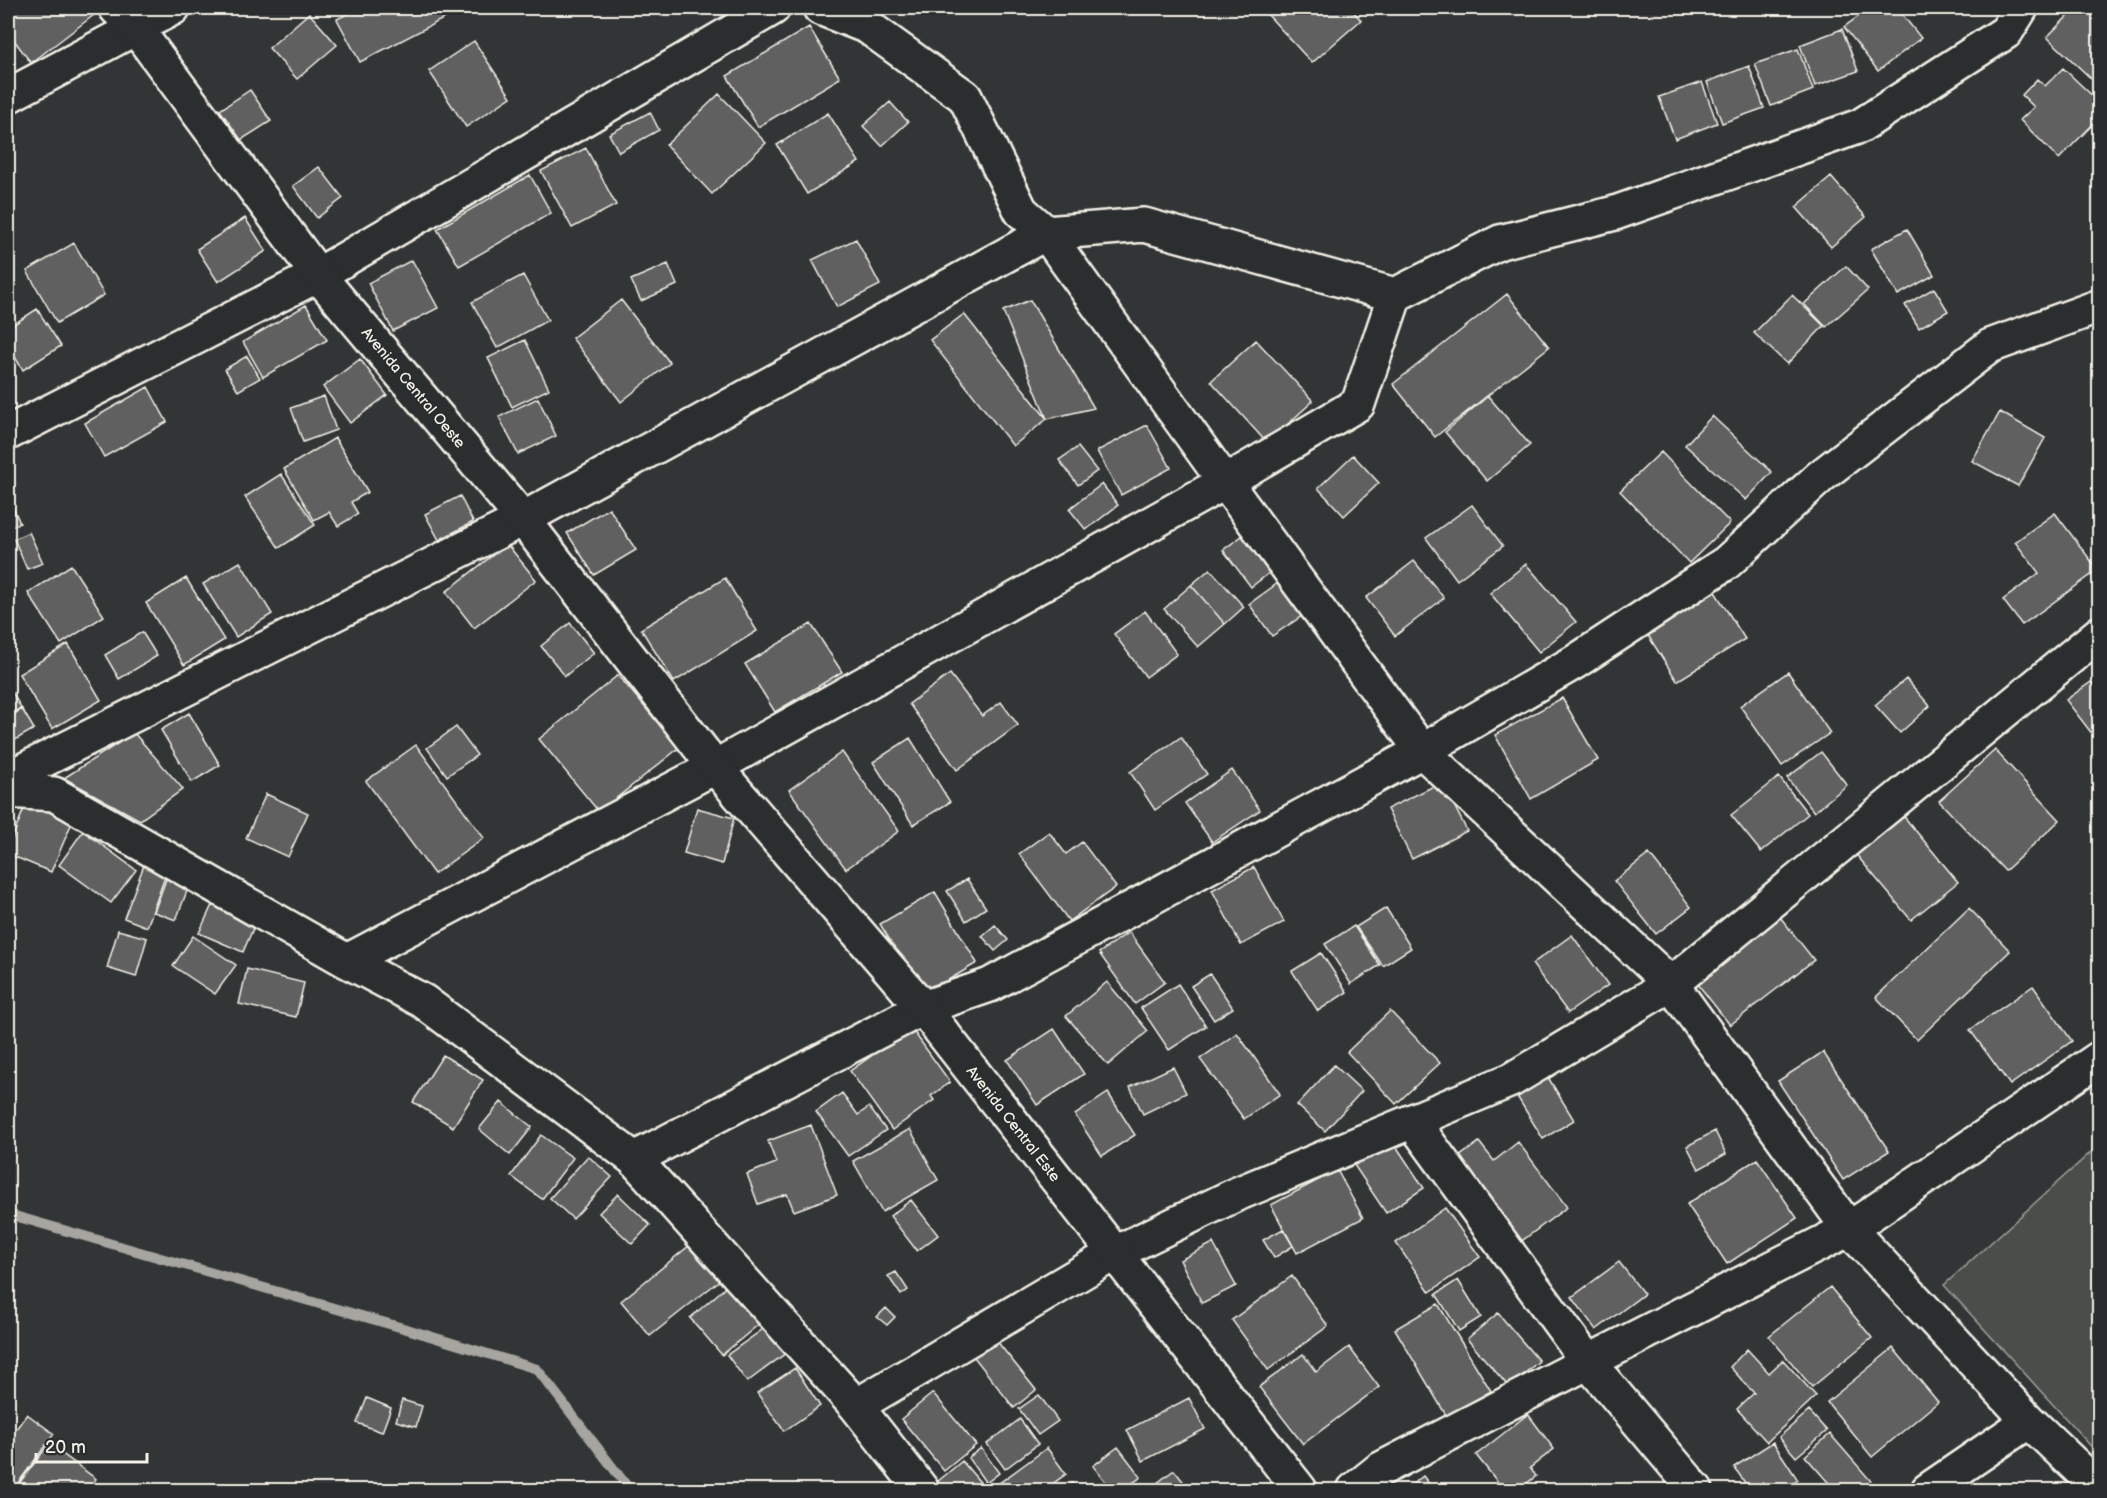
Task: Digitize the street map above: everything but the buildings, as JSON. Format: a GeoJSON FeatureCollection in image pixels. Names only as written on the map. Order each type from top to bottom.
{"type":"FeatureCollection","features":[{"type":"Feature","properties":{"kind":"street"},"geometry":{"type":"LineString","coordinates":[[8,96],[125,17],[173,8]]}},
{"type":"Feature","properties":{"kind":"street"},"geometry":{"type":"LineString","coordinates":[[8,433],[318,275],[772,8]]}},
{"type":"Feature","properties":{"kind":"street"},"geometry":{"type":"LineString","coordinates":[[820,8],[868,27],[965,97],[1021,211],[1046,233],[1224,482],[1422,751],[1671,984],[1849,1229],[2029,1421],[2100,1489]]}},
{"type":"Feature","properties":{"kind":"street"},"geometry":{"type":"LineString","coordinates":[[8,778],[523,519],[1046,233],[1144,225],[1395,295],[1500,242],[1615,213],[1860,126],[2006,32],[2021,8]]}},
{"type":"Feature","properties":{"kind":"street","name":"Avenida Central Oeste"},"geometry":{"type":"LineString","coordinates":[[125,17],[318,275],[523,519],[715,766]]}},
{"type":"Feature","properties":{"kind":"street"},"geometry":{"type":"LineString","coordinates":[[347,961],[715,766],[1224,482],[1358,404],[1395,295]]}},
{"type":"Feature","properties":{"kind":"street"},"geometry":{"type":"LineString","coordinates":[[634,1159],[923,1008],[990,985],[1422,751],[1575,662],[1726,563],[1821,476],[1990,346],[2100,306]]}},
{"type":"Feature","properties":{"kind":"street"},"geometry":{"type":"LineString","coordinates":[[856,1406],[1113,1254],[1237,1194],[1511,1080],[1671,984],[2100,633]]}},
{"type":"Feature","properties":{"kind":"street","name":"Avenida Central Este"},"geometry":{"type":"LineString","coordinates":[[715,766],[923,1008],[1300,1491]]}},
{"type":"Feature","properties":{"kind":"street"},"geometry":{"type":"LineString","coordinates":[[8,791],[54,794],[347,961],[423,1001],[634,1159],[856,1406],[922,1491]]}},
{"type":"Feature","properties":{"kind":"street"},"geometry":{"type":"LineString","coordinates":[[1354,1491],[1379,1470],[1849,1229],[2100,1058]]}},
{"type":"Feature","properties":{"kind":"street"},"geometry":{"type":"LineString","coordinates":[[1413,1122],[1588,1362],[1696,1491]]}},
{"type":"Feature","properties":{"kind":"street"},"geometry":{"type":"LineString","coordinates":[[1928,1491],[2029,1421]]}},
{"type":"Feature","properties":{"kind":"shaded area"},"geometry":{"type":"Polygon","coordinates":[[[2099,1145],[2099,1455],[1944,1285],[2099,1145]]]}},
{"type":"Feature","properties":{"kind":"waterway"},"geometry":{"type":"LineString","coordinates":[[8,1214],[537,1369],[630,1490]]}}]}
